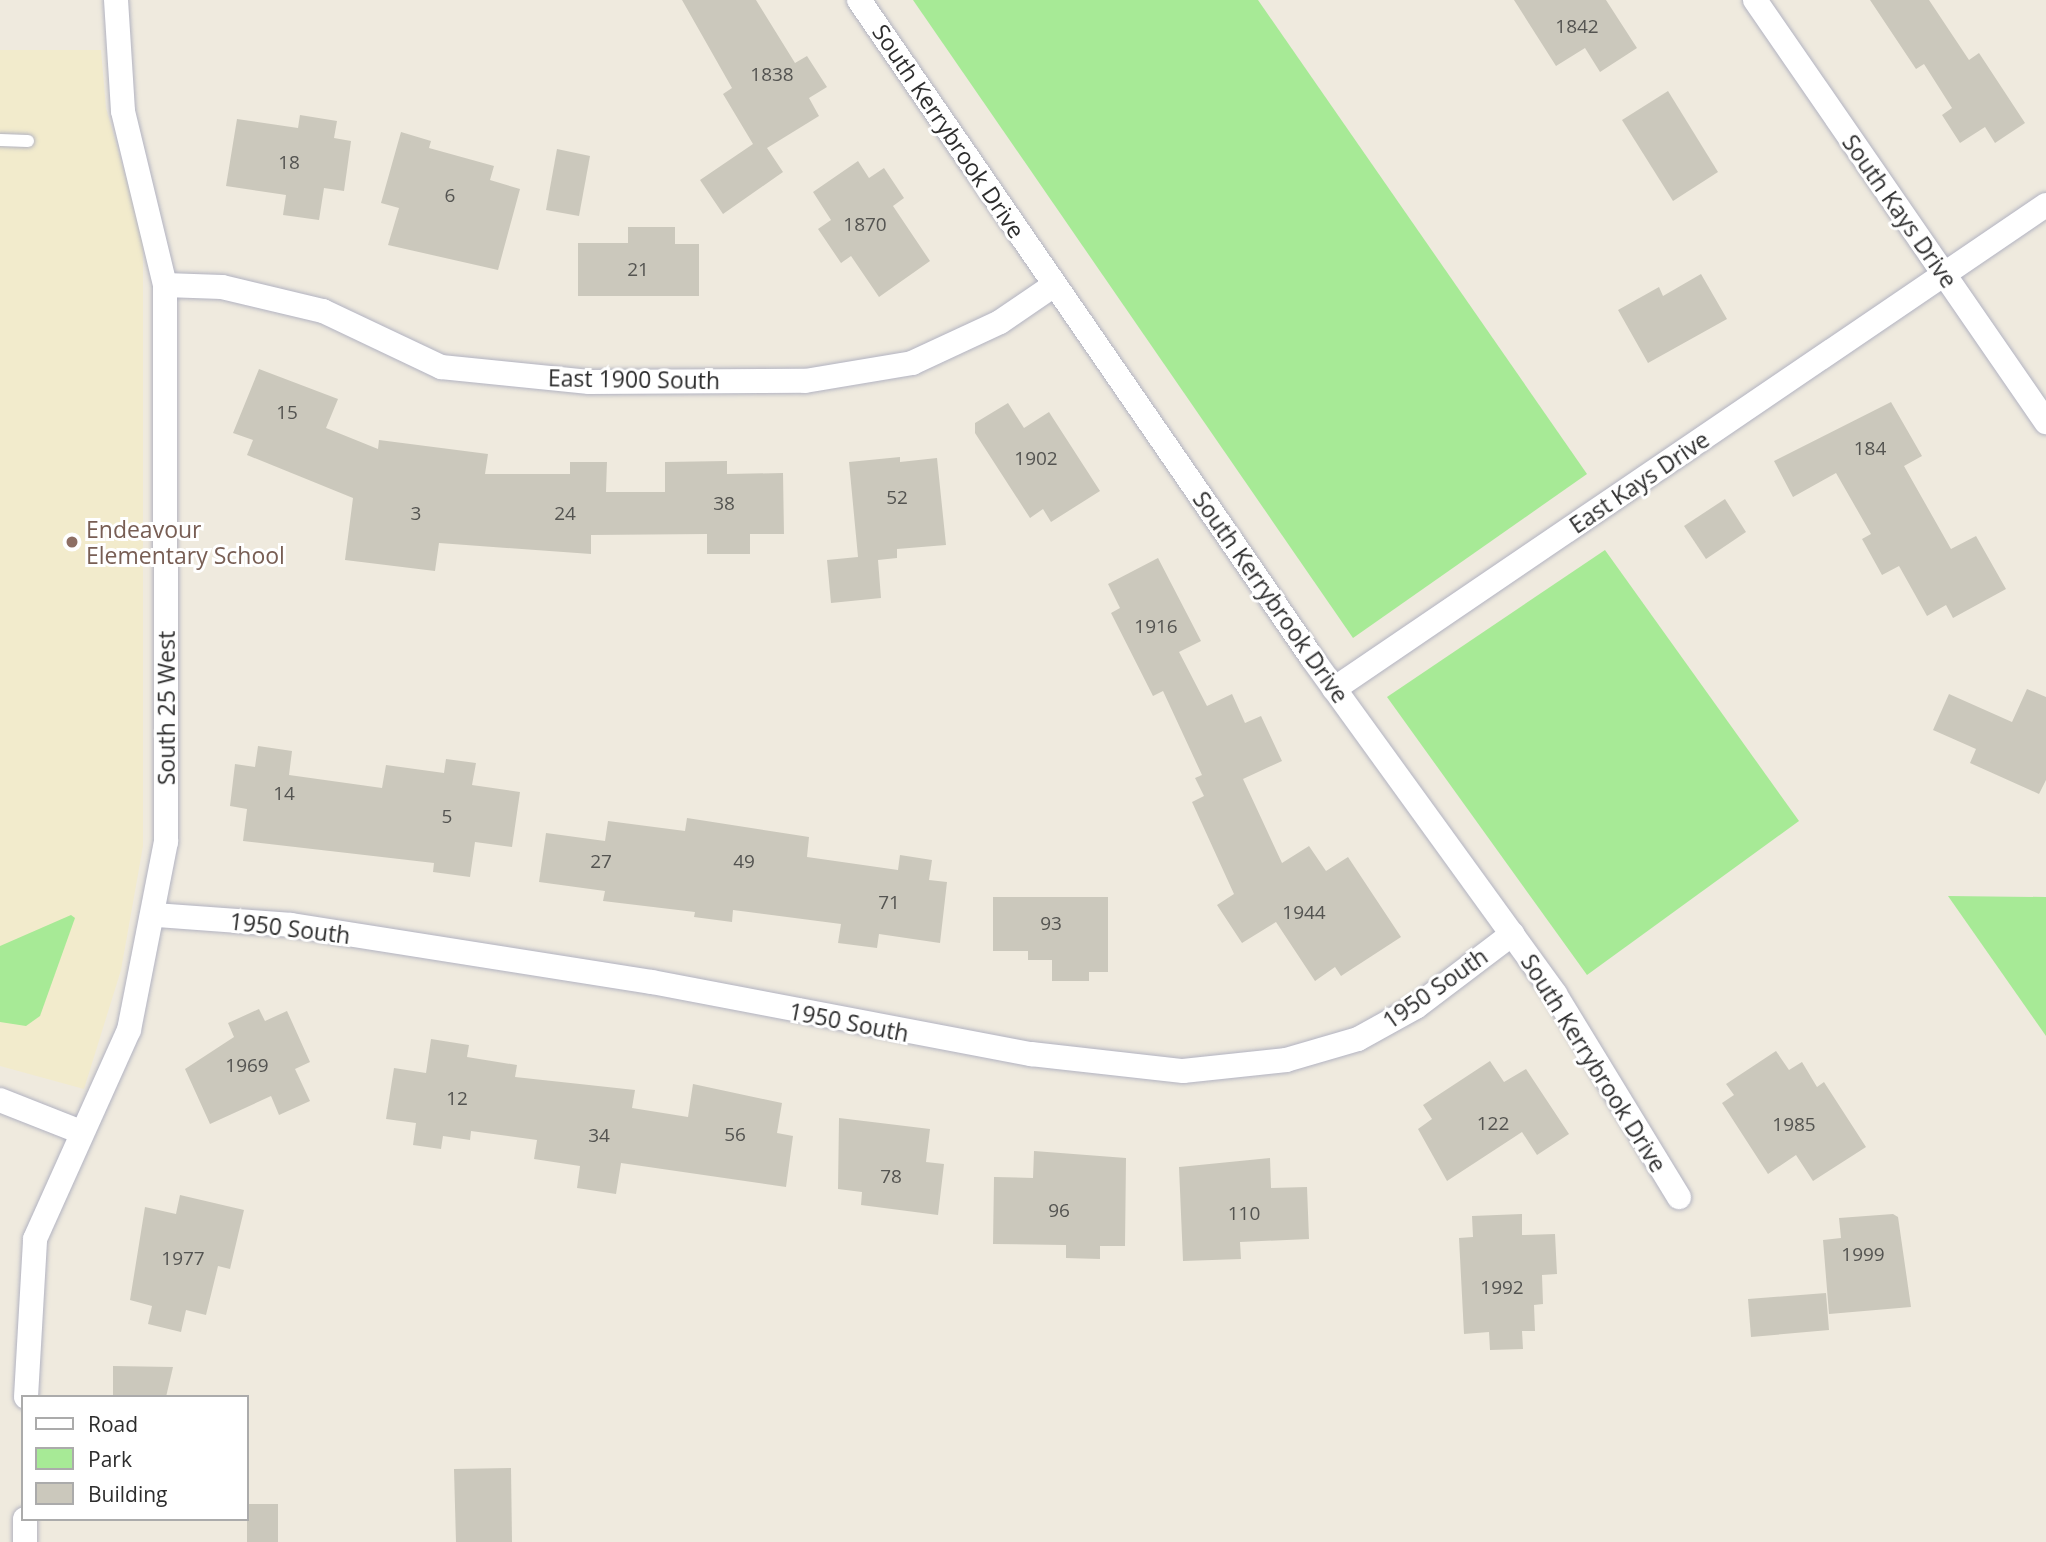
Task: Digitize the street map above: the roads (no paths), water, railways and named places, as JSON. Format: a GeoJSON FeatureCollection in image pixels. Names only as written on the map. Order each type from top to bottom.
{"type":"FeatureCollection","features":[{"type":"Feature","properties":{"kind":"street","name":"South 25 West"},"geometry":{"type":"LineString","coordinates":[[26,1395],[35,1239],[128,1030],[156,915],[166,842],[165,285],[123,111],[116,0]]}},
{"type":"Feature","properties":{"kind":"street","name":"South Kerrybrook Drive"},"geometry":{"type":"LineString","coordinates":[[859,0],[1334,689],[1511,934],[1679,1197]]}},
{"type":"Feature","properties":{"kind":"street","name":"South Kays Drive"},"geometry":{"type":"LineString","coordinates":[[1755,0],[2046,422]]}},
{"type":"Feature","properties":{"kind":"street","name":"East Kays Drive"},"geometry":{"type":"LineString","coordinates":[[1334,689],[2046,205]]}},
{"type":"Feature","properties":{"kind":"street","name":"East 1900 South"},"geometry":{"type":"LineString","coordinates":[[165,285],[222,287],[323,311],[441,367],[589,382],[805,381],[912,363],[1000,322],[1054,285]]}},
{"type":"Feature","properties":{"kind":"street","name":"1950 South"},"geometry":{"type":"LineString","coordinates":[[156,915],[318,929],[652,982],[968,1044],[1183,1071],[1286,1060],[1358,1039],[1416,1007],[1511,934]]}},
{"type":"Feature","properties":{"kind":"street"},"geometry":{"type":"LineString","coordinates":[[0,1100],[81,1132]]}},
{"type":"Feature","properties":{"kind":"street"},"geometry":{"type":"LineString","coordinates":[[25,1521],[25,1542]]}},
{"type":"Feature","properties":{"kind":"lane"},"geometry":{"type":"LineString","coordinates":[[0,140],[28,141]]}},
{"type":"Feature","properties":{"kind":"place","name":"Endeavour Elementary School"},"geometry":{"type":"Point","coordinates":[72,542]}}]}
